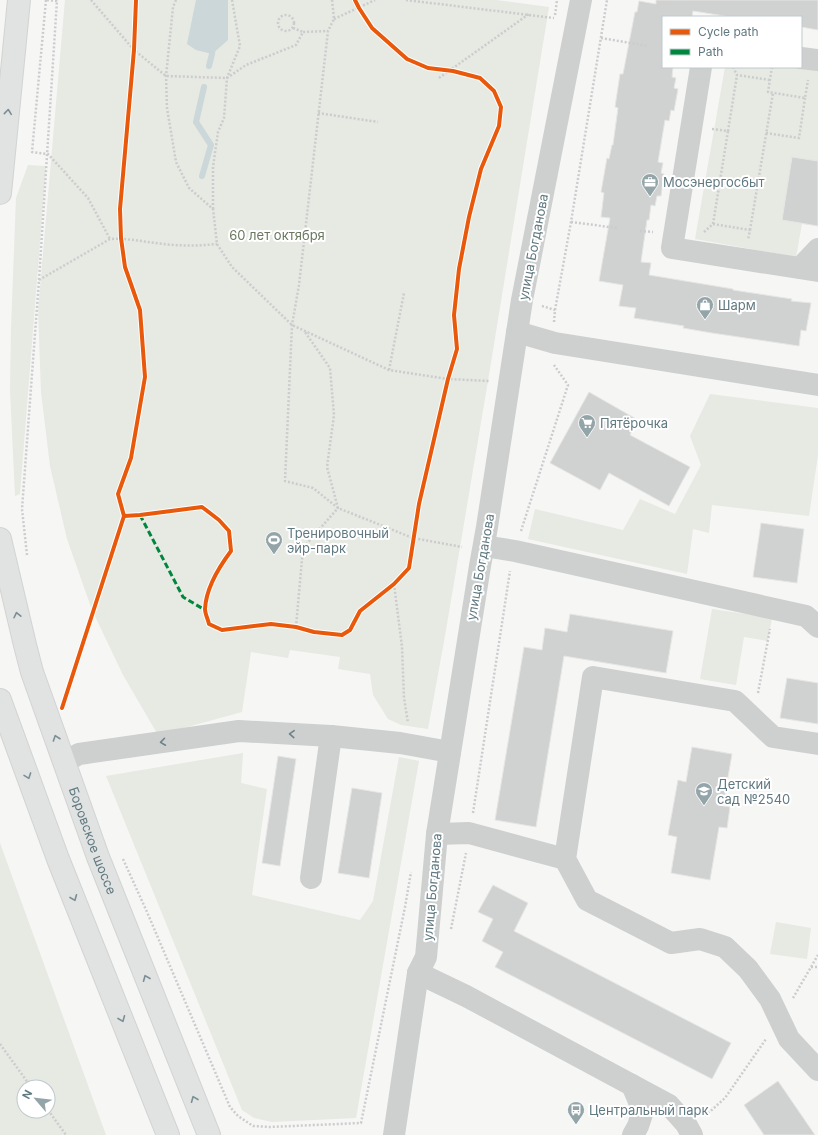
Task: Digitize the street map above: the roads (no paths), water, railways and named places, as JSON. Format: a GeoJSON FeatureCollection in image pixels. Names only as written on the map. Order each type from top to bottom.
{"type":"FeatureCollection","features":[{"type":"Feature","properties":{"kind":"main road"},"geometry":{"type":"LineString","coordinates":[[0,193],[19,0]]}},
{"type":"Feature","properties":{"kind":"main road","name":"Боровское шоссе"},"geometry":{"type":"LineString","coordinates":[[0,539],[32,672],[98,857],[209,1135]]}},
{"type":"Feature","properties":{"kind":"main road"},"geometry":{"type":"LineString","coordinates":[[0,700],[58,859],[168,1135]]}},
{"type":"Feature","properties":{"kind":"street","name":"улица Богданова"},"geometry":{"type":"LineString","coordinates":[[394,1135],[418,973],[426,957],[437,834],[480,566],[474,546],[581,0]]}},
{"type":"Feature","properties":{"kind":"street"},"geometry":{"type":"LineString","coordinates":[[701,68],[672,248],[809,270],[818,249]]}},
{"type":"Feature","properties":{"kind":"street"},"geometry":{"type":"LineString","coordinates":[[517,332],[555,343],[818,385]]}},
{"type":"Feature","properties":{"kind":"street"},"geometry":{"type":"LineString","coordinates":[[474,546],[515,551],[806,616],[818,627]]}},
{"type":"Feature","properties":{"kind":"street"},"geometry":{"type":"LineString","coordinates":[[818,744],[773,737],[735,701],[593,677],[565,859],[587,900],[671,943],[700,939],[725,947],[748,969],[770,999],[789,1039],[818,1070]]}},
{"type":"Feature","properties":{"kind":"street"},"geometry":{"type":"LineString","coordinates":[[64,762],[79,754],[239,731],[331,736],[400,743],[450,752]]}},
{"type":"Feature","properties":{"kind":"street"},"geometry":{"type":"LineString","coordinates":[[311,878],[331,736]]}},
{"type":"Feature","properties":{"kind":"street"},"geometry":{"type":"LineString","coordinates":[[437,834],[470,833],[565,859]]}},
{"type":"Feature","properties":{"kind":"street"},"geometry":{"type":"LineString","coordinates":[[418,973],[466,996],[670,1105],[686,1124],[692,1135]]}},
{"type":"Feature","properties":{"kind":"street"},"geometry":{"type":"LineString","coordinates":[[632,1084],[643,1111],[633,1135]]}},
{"type":"Feature","properties":{"kind":"waterway"},"geometry":{"type":"LineString","coordinates":[[209,66],[213,46]]}},
{"type":"Feature","properties":{"kind":"waterway"},"geometry":{"type":"LineString","coordinates":[[202,176],[211,145],[196,122],[204,87]]}},
{"type":"Feature","properties":{"kind":"place","name":"Мосэнергосбыт"},"geometry":{"type":"Point","coordinates":[650,197]}},
{"type":"Feature","properties":{"kind":"place","name":"Шарм"},"geometry":{"type":"Point","coordinates":[705,320]}},
{"type":"Feature","properties":{"kind":"place","name":"Пятёрочка"},"geometry":{"type":"Point","coordinates":[587,438]}},
{"type":"Feature","properties":{"kind":"place","name":"Тренировочный эйр-парк"},"geometry":{"type":"Point","coordinates":[274,555]}},
{"type":"Feature","properties":{"kind":"place","name":"Детский сад №2540"},"geometry":{"type":"Point","coordinates":[704,806]}},
{"type":"Feature","properties":{"kind":"place","name":"Центральный парк"},"geometry":{"type":"Point","coordinates":[576,1125]}},
{"type":"Feature","properties":{"kind":"park label","name":"60 лет октября"},"geometry":{"type":"Point","coordinates":[277,235]}}]}
